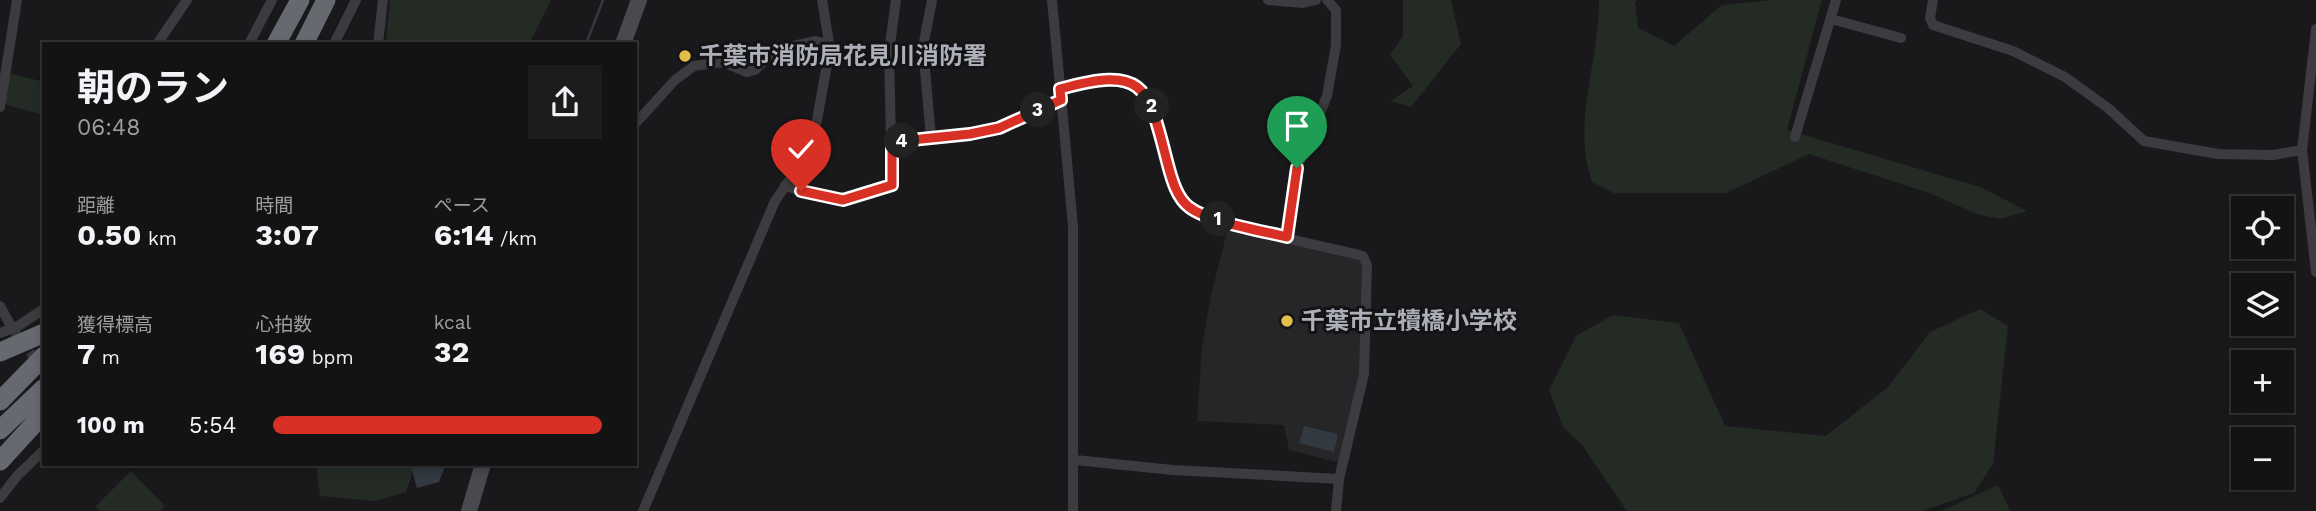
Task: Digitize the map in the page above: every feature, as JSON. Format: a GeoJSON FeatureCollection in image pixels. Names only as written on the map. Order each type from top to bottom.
{"type":"FeatureCollection","features":[{"type":"Feature","properties":{"kind":"highway"},"geometry":{"type":"LineString","coordinates":[[277,42],[300,0]]}},
{"type":"Feature","properties":{"kind":"highway"},"geometry":{"type":"LineString","coordinates":[[304,42],[326,0]]}},
{"type":"Feature","properties":{"kind":"highway"},"geometry":{"type":"LineString","coordinates":[[0,352],[42,334]]}},
{"type":"Feature","properties":{"kind":"highway"},"geometry":{"type":"LineString","coordinates":[[0,401],[42,358]]}},
{"type":"Feature","properties":{"kind":"highway"},"geometry":{"type":"LineString","coordinates":[[0,430],[42,390]]}},
{"type":"Feature","properties":{"kind":"highway"},"geometry":{"type":"LineString","coordinates":[[0,461],[42,415]]}},
{"type":"Feature","properties":{"kind":"street"},"geometry":{"type":"LineString","coordinates":[[0,107],[17,0]]}},
{"type":"Feature","properties":{"kind":"street"},"geometry":{"type":"LineString","coordinates":[[158,42],[187,0]]}},
{"type":"Feature","properties":{"kind":"street"},"geometry":{"type":"LineString","coordinates":[[250,42],[272,0]]}},
{"type":"Feature","properties":{"kind":"street"},"geometry":{"type":"LineString","coordinates":[[335,42],[356,0]]}},
{"type":"Feature","properties":{"kind":"street"},"geometry":{"type":"LineString","coordinates":[[378,42],[383,0]]}},
{"type":"Feature","properties":{"kind":"street"},"geometry":{"type":"LineString","coordinates":[[624,42],[639,0]]}},
{"type":"Feature","properties":{"kind":"street"},"geometry":{"type":"LineString","coordinates":[[643,511],[775,201],[809,143],[817,120],[830,48],[822,0]]}},
{"type":"Feature","properties":{"kind":"street"},"geometry":{"type":"LineString","coordinates":[[785,185],[813,195],[843,200],[892,185],[890,52],[897,0]]}},
{"type":"Feature","properties":{"kind":"street"},"geometry":{"type":"LineString","coordinates":[[931,138],[923,47],[932,0]]}},
{"type":"Feature","properties":{"kind":"street"},"geometry":{"type":"LineString","coordinates":[[1052,0],[1073,226],[1073,511]]}},
{"type":"Feature","properties":{"kind":"street"},"geometry":{"type":"LineString","coordinates":[[1268,0],[1303,3],[1316,0]]}},
{"type":"Feature","properties":{"kind":"street"},"geometry":{"type":"LineString","coordinates":[[1287,237],[1297,168],[1326,96],[1336,45],[1336,10],[1327,0]]}},
{"type":"Feature","properties":{"kind":"street"},"geometry":{"type":"LineString","coordinates":[[1795,137],[1836,0]]}},
{"type":"Feature","properties":{"kind":"street"},"geometry":{"type":"LineString","coordinates":[[1933,0],[1930,18],[1933,25],[2013,51],[2065,77],[2108,108],[2144,141],[2218,154],[2273,155],[2316,148]]}},
{"type":"Feature","properties":{"kind":"street"},"geometry":{"type":"LineString","coordinates":[[1830,19],[1901,38]]}},
{"type":"Feature","properties":{"kind":"street"},"geometry":{"type":"LineString","coordinates":[[2316,29],[2302,149],[2316,272]]}},
{"type":"Feature","properties":{"kind":"street"},"geometry":{"type":"LineString","coordinates":[[637,122],[676,80],[694,66],[723,62],[746,72],[755,70],[775,50],[816,41],[822,43],[825,79]]}},
{"type":"Feature","properties":{"kind":"street"},"geometry":{"type":"LineString","coordinates":[[892,142],[999,128],[1061,95],[1110,78],[1127,80],[1139,86],[1152,105],[1170,176],[1180,197],[1191,209],[1233,224],[1363,256],[1367,265],[1364,374],[1339,479],[1336,511]]}},
{"type":"Feature","properties":{"kind":"street"},"geometry":{"type":"LineString","coordinates":[[0,306],[12,328]]}},
{"type":"Feature","properties":{"kind":"street"},"geometry":{"type":"LineString","coordinates":[[0,333],[42,310]]}},
{"type":"Feature","properties":{"kind":"street"},"geometry":{"type":"LineString","coordinates":[[0,498],[17,476],[42,452]]}},
{"type":"Feature","properties":{"kind":"street"},"geometry":{"type":"LineString","coordinates":[[1075,460],[1173,470],[1339,479]]}},
{"type":"Feature","properties":{"kind":"street"},"geometry":{"type":"LineString","coordinates":[[469,511],[482,466]]}},
{"type":"Feature","properties":{"kind":"shaded area"},"geometry":{"type":"Polygon","coordinates":[[[390,0],[551,0],[530,42],[386,42],[390,0]]]}},
{"type":"Feature","properties":{"kind":"shaded area"},"geometry":{"type":"Polygon","coordinates":[[[1403,0],[1451,0],[1461,44],[1411,107],[1391,101],[1413,86],[1390,55],[1403,36],[1403,0]]]}},
{"type":"Feature","properties":{"kind":"shaded area"},"geometry":{"type":"Polygon","coordinates":[[[1599,0],[1638,0],[1635,2],[1638,28],[1674,46],[1722,5],[1772,0],[1822,0],[1787,130],[1980,187],[2027,211],[2000,219],[1977,214],[1932,194],[1809,154],[1726,193],[1614,193],[1592,182],[1584,137],[1599,0]]]}},
{"type":"Feature","properties":{"kind":"shaded area"},"geometry":{"type":"Polygon","coordinates":[[[9,73],[42,81],[42,114],[3,104],[9,73]]]}},
{"type":"Feature","properties":{"kind":"shaded area","name":"千葉市立犢橋小学校"},"geometry":{"type":"Polygon","coordinates":[[[1229,224],[1364,255],[1366,366],[1340,463],[1289,450],[1284,425],[1197,421],[1202,346],[1211,295],[1229,224]]]}},
{"type":"Feature","properties":{"kind":"shaded area"},"geometry":{"type":"Polygon","coordinates":[[[1980,309],[2008,326],[1993,464],[1974,493],[1922,511],[1627,511],[1582,445],[1563,427],[1549,390],[1576,336],[1613,315],[1679,323],[1725,426],[1826,436],[1888,387],[1930,332],[1980,309]]]}},
{"type":"Feature","properties":{"kind":"shaded area"},"geometry":{"type":"Polygon","coordinates":[[[1304,426],[1338,434],[1334,452],[1299,443],[1304,426]]]}},
{"type":"Feature","properties":{"kind":"shaded area"},"geometry":{"type":"Polygon","coordinates":[[[316,466],[414,466],[406,492],[375,501],[320,496],[316,466]]]}},
{"type":"Feature","properties":{"kind":"shaded area"},"geometry":{"type":"Polygon","coordinates":[[[411,466],[445,466],[439,482],[417,488],[411,466]]]}},
{"type":"Feature","properties":{"kind":"shaded area"},"geometry":{"type":"Polygon","coordinates":[[[131,471],[165,506],[160,511],[100,511],[95,507],[131,471]]]}},
{"type":"Feature","properties":{"kind":"shaded area"},"geometry":{"type":"Polygon","coordinates":[[[1998,485],[2010,511],[1941,511],[1998,485]]]}},
{"type":"Feature","properties":{"kind":"waterway"},"geometry":{"type":"LineString","coordinates":[[587,42],[603,0]]}},
{"type":"Feature","properties":{"kind":"tunnel"},"geometry":{"type":"LineString","coordinates":[[12,328],[42,368]]}},
{"type":"Feature","properties":{"kind":"place","name":"千葉市消防局花見川消防署"},"geometry":{"type":"Point","coordinates":[685,56]}},
{"type":"Feature","properties":{"kind":"place","name":"千葉市立犢橋小学校"},"geometry":{"type":"Point","coordinates":[1287,321]}},
{"type":"Feature","properties":{"kind":"route"},"geometry":{"type":"LineString","coordinates":[[801,191],[843,200],[857,198],[892,185],[892,142],[970,134],[999,128],[1061,100],[1060,89],[1110,78],[1127,80],[1139,86],[1152,105],[1170,176],[1180,197],[1191,209],[1233,224],[1287,237],[1297,168]]}}]}
